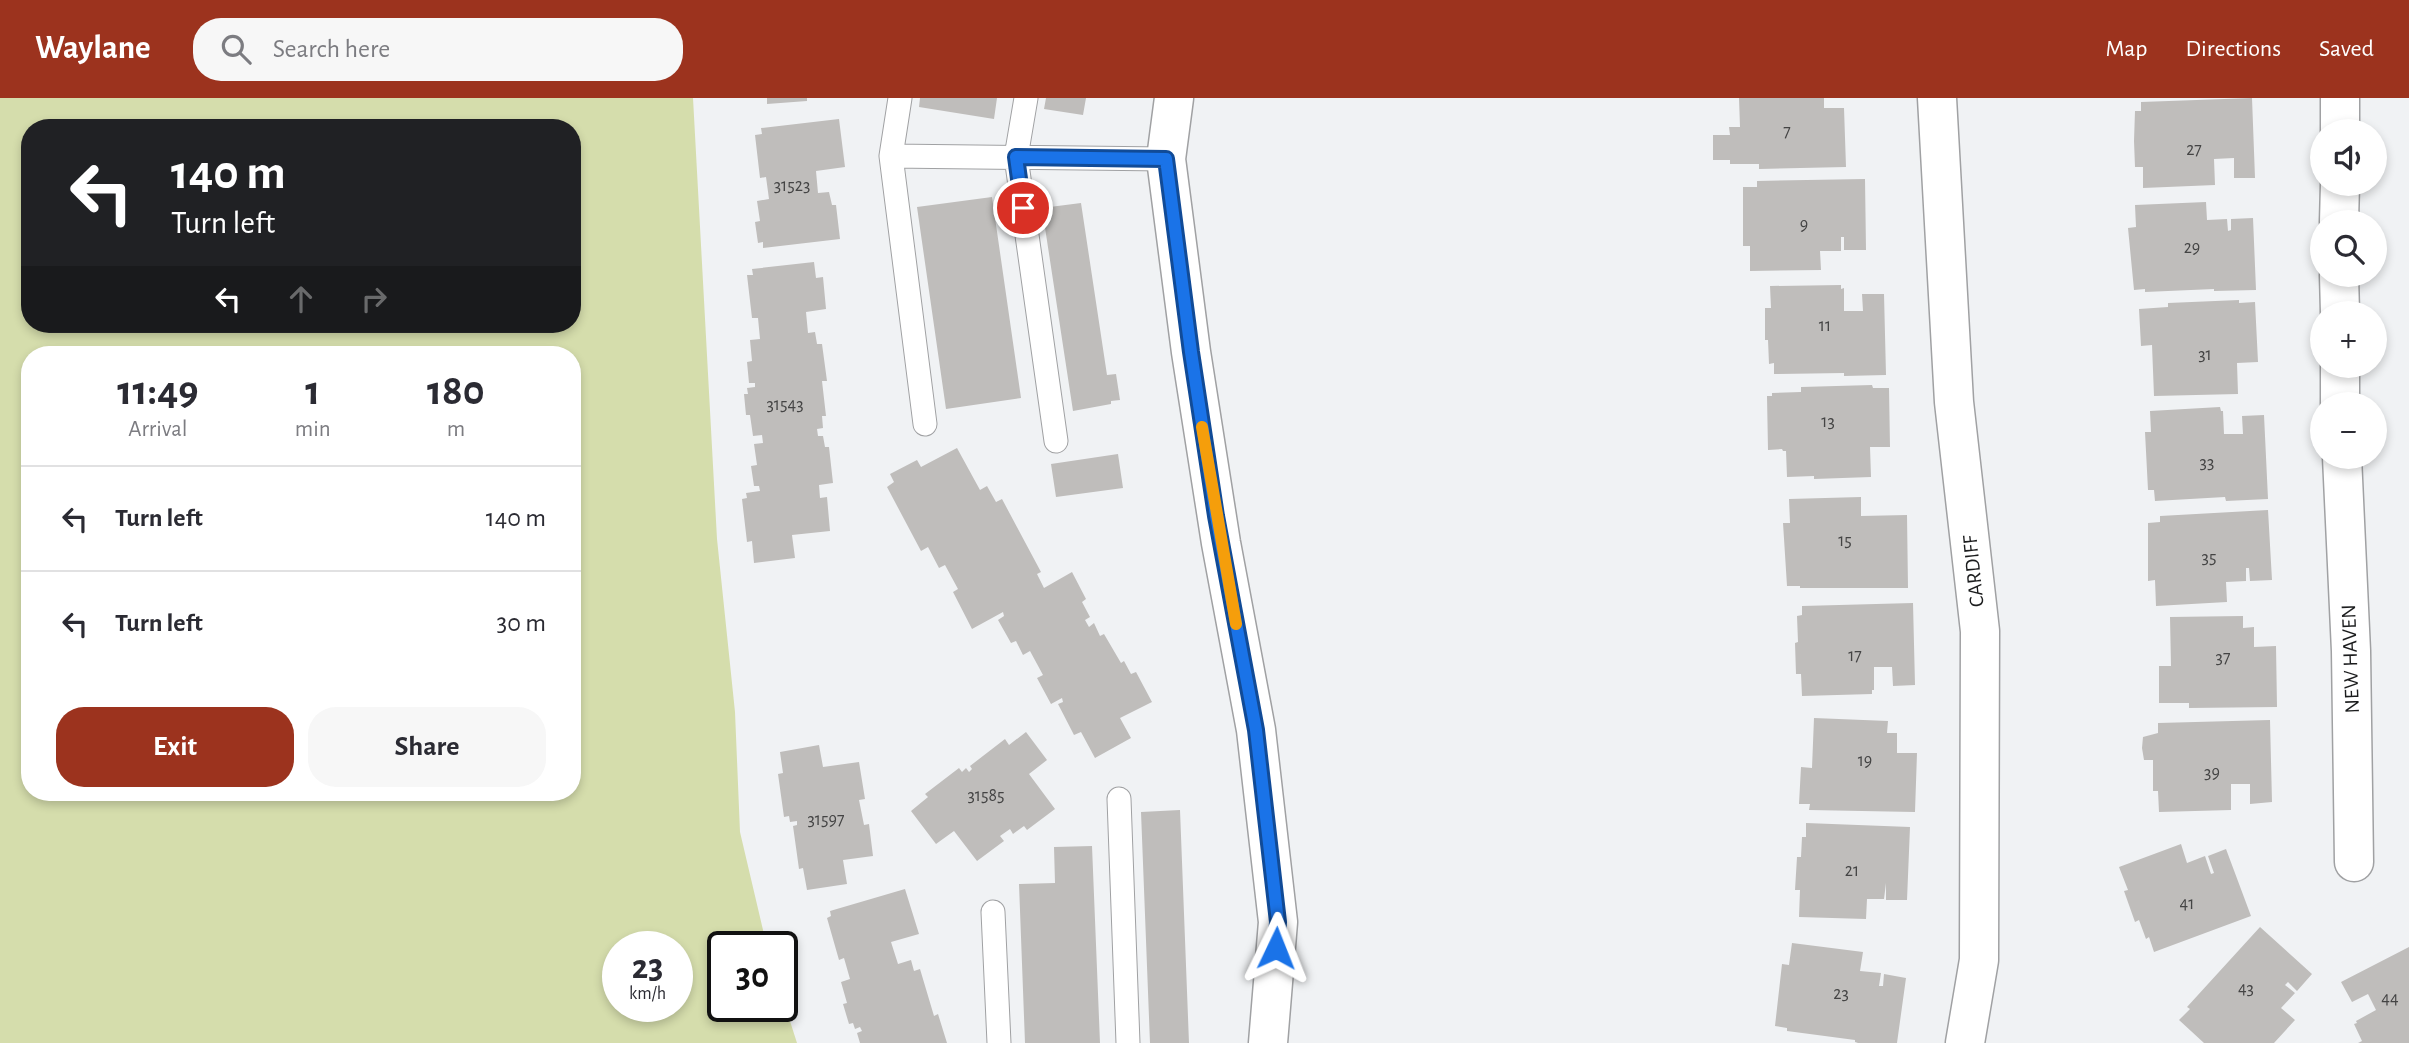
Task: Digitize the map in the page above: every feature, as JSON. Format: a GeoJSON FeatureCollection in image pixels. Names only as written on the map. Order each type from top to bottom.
{"type":"FeatureCollection","features":[{"type":"Feature","properties":{"kind":"street"},"geometry":{"type":"LineString","coordinates":[[1174,98],[1166,159],[1216,516],[1256,730],[1278,922],[1268,1043]]}},
{"type":"Feature","properties":{"kind":"street","name":"CARDIFF"},"geometry":{"type":"LineString","coordinates":[[1937,98],[1954,402],[1980,631],[1979,960],[1965,1043]]}},
{"type":"Feature","properties":{"kind":"street"},"geometry":{"type":"LineString","coordinates":[[2340,98],[2340,119]]}},
{"type":"Feature","properties":{"kind":"street","name":"NEW HAVEN"},"geometry":{"type":"LineString","coordinates":[[2343,469],[2351,651],[2354,862]]}},
{"type":"Feature","properties":{"kind":"lane"},"geometry":{"type":"LineString","coordinates":[[900,98],[891,156],[925,424]]}},
{"type":"Feature","properties":{"kind":"lane"},"geometry":{"type":"LineString","coordinates":[[1026,98],[1016,157],[1056,441]]}},
{"type":"Feature","properties":{"kind":"lane"},"geometry":{"type":"LineString","coordinates":[[891,156],[1166,159]]}},
{"type":"Feature","properties":{"kind":"lane"},"geometry":{"type":"LineString","coordinates":[[1119,799],[1128,1043]]}},
{"type":"Feature","properties":{"kind":"lane"},"geometry":{"type":"LineString","coordinates":[[993,912],[999,1043]]}},
{"type":"Feature","properties":{"kind":"green space"},"geometry":{"type":"Polygon","coordinates":[[[0,98],[693,98],[717,539],[735,712],[740,832],[763,931],[707,931],[707,1022],[790,1022],[797,1043],[0,1043],[0,98]]]}},
{"type":"Feature","properties":{"kind":"building"},"geometry":{"type":"Polygon","coordinates":[[[767,98],[807,98],[807,101],[767,104],[767,98]]]}},
{"type":"Feature","properties":{"kind":"building"},"geometry":{"type":"Polygon","coordinates":[[[920,98],[997,98],[994,119],[919,107],[920,98]]]}},
{"type":"Feature","properties":{"kind":"building"},"geometry":{"type":"Polygon","coordinates":[[[1046,98],[1086,98],[1083,115],[1044,109],[1046,98]]]}},
{"type":"Feature","properties":{"kind":"building"},"geometry":{"type":"Polygon","coordinates":[[[1739,98],[1824,98],[1824,108],[1844,108],[1846,167],[1759,169],[1759,164],[1730,164],[1730,160],[1713,160],[1713,135],[1730,135],[1729,127],[1740,127],[1739,98]]]}},
{"type":"Feature","properties":{"kind":"building"},"geometry":{"type":"Polygon","coordinates":[[[2252,98],[2255,178],[2234,178],[2234,158],[2214,159],[2215,185],[2143,188],[2143,167],[2135,167],[2134,141],[2135,111],[2141,111],[2141,102],[2252,98]]]}},
{"type":"Feature","properties":{"kind":"building"},"geometry":{"type":"Polygon","coordinates":[[[839,119],[845,167],[816,171],[818,193],[829,192],[832,205],[836,205],[840,239],[763,248],[763,242],[758,243],[755,222],[760,221],[757,201],[769,199],[766,177],[760,178],[755,135],[762,134],[761,128],[839,119]]]}},
{"type":"Feature","properties":{"kind":"building"},"geometry":{"type":"Polygon","coordinates":[[[1865,179],[1866,250],[1844,250],[1844,237],[1841,237],[1841,251],[1820,251],[1821,270],[1750,271],[1750,246],[1743,246],[1743,187],[1757,187],[1757,181],[1865,179]]]}},
{"type":"Feature","properties":{"kind":"building"},"geometry":{"type":"Polygon","coordinates":[[[992,197],[1021,398],[946,409],[917,207],[992,197]]]}},
{"type":"Feature","properties":{"kind":"building"},"geometry":{"type":"Polygon","coordinates":[[[2206,202],[2207,220],[2227,219],[2228,231],[2231,230],[2231,219],[2253,218],[2256,290],[2134,290],[2128,228],[2136,227],[2135,205],[2206,202]]]}},
{"type":"Feature","properties":{"kind":"building"},"geometry":{"type":"Polygon","coordinates":[[[1081,203],[1107,375],[1116,374],[1120,400],[1073,411],[1042,208],[1081,203]]]}},
{"type":"Feature","properties":{"kind":"building"},"geometry":{"type":"Polygon","coordinates":[[[814,262],[816,278],[823,277],[826,309],[806,312],[808,333],[815,332],[817,344],[822,344],[827,381],[822,381],[826,416],[822,416],[823,428],[817,429],[818,436],[823,436],[825,447],[829,447],[833,483],[819,485],[820,498],[827,497],[830,531],[792,535],[795,558],[754,563],[752,541],[747,542],[742,499],[747,498],[746,493],[760,491],[759,486],[754,486],[751,466],[757,465],[754,444],[763,443],[762,435],[753,436],[750,415],[746,415],[744,394],[748,394],[747,388],[755,387],[755,383],[749,383],[747,362],[752,361],[750,340],[760,339],[758,318],[752,318],[747,275],[753,275],[752,269],[814,262]]]}},
{"type":"Feature","properties":{"kind":"building"},"geometry":{"type":"Polygon","coordinates":[[[1841,285],[1841,289],[1844,288],[1844,311],[1863,311],[1862,294],[1884,294],[1886,375],[1774,374],[1774,363],[1769,364],[1768,340],[1765,340],[1765,308],[1771,308],[1770,286],[1841,285]]]}},
{"type":"Feature","properties":{"kind":"building"},"geometry":{"type":"Polygon","coordinates":[[[2239,300],[2239,303],[2255,302],[2258,362],[2237,363],[2238,394],[2154,396],[2152,345],[2141,346],[2139,309],[2168,307],[2168,303],[2239,300]]]}},
{"type":"Feature","properties":{"kind":"building"},"geometry":{"type":"Polygon","coordinates":[[[1872,385],[1873,388],[1889,388],[1890,447],[1870,447],[1871,477],[1787,477],[1786,451],[1768,450],[1767,396],[1772,396],[1772,393],[1801,392],[1801,387],[1872,385]]]}},
{"type":"Feature","properties":{"kind":"building"},"geometry":{"type":"Polygon","coordinates":[[[2220,407],[2223,411],[2224,434],[2243,434],[2242,416],[2264,415],[2268,499],[2226,501],[2225,497],[2155,501],[2154,490],[2148,490],[2145,432],[2151,432],[2150,411],[2220,407]]]}},
{"type":"Feature","properties":{"kind":"building"},"geometry":{"type":"Polygon","coordinates":[[[957,448],[980,490],[987,486],[996,502],[1002,499],[1041,572],[1037,574],[1044,588],[1072,572],[1086,599],[1082,602],[1090,617],[1085,620],[1089,627],[1094,623],[1100,636],[1104,634],[1121,663],[1124,661],[1131,674],[1136,672],[1152,702],[1120,718],[1131,738],[1095,758],[1081,732],[1074,735],[1058,704],[1063,702],[1062,698],[1051,704],[1037,678],[1043,675],[1030,651],[1023,655],[1016,641],[1011,643],[998,620],[1004,616],[1003,612],[972,629],[953,592],[958,589],[945,565],[939,568],[928,547],[921,551],[887,487],[894,482],[890,474],[917,460],[921,467],[957,448]]]}},
{"type":"Feature","properties":{"kind":"building"},"geometry":{"type":"Polygon","coordinates":[[[1118,454],[1123,488],[1056,497],[1051,464],[1118,454]]]}},
{"type":"Feature","properties":{"kind":"building"},"geometry":{"type":"Polygon","coordinates":[[[1861,497],[1861,516],[1907,515],[1908,588],[1787,586],[1783,523],[1790,523],[1789,499],[1861,497]]]}},
{"type":"Feature","properties":{"kind":"building"},"geometry":{"type":"Polygon","coordinates":[[[2268,510],[2272,580],[2250,581],[2249,568],[2246,568],[2246,581],[2226,582],[2227,602],[2156,606],[2155,580],[2148,581],[2148,523],[2160,522],[2160,516],[2268,510]]]}},
{"type":"Feature","properties":{"kind":"building"},"geometry":{"type":"Polygon","coordinates":[[[1913,603],[1915,685],[1893,686],[1892,667],[1874,667],[1872,694],[1802,696],[1801,674],[1796,674],[1795,643],[1798,642],[1797,616],[1802,615],[1802,606],[1913,603]]]}},
{"type":"Feature","properties":{"kind":"building"},"geometry":{"type":"Polygon","coordinates":[[[2243,616],[2243,628],[2254,627],[2254,647],[2276,646],[2277,707],[2189,708],[2189,703],[2159,703],[2159,666],[2171,666],[2170,617],[2243,616]]]}},
{"type":"Feature","properties":{"kind":"building"},"geometry":{"type":"Polygon","coordinates":[[[1814,718],[1888,721],[1887,733],[1897,733],[1897,753],[1917,753],[1915,812],[1809,810],[1810,804],[1799,804],[1801,767],[1812,768],[1814,718]]]}},
{"type":"Feature","properties":{"kind":"building"},"geometry":{"type":"Polygon","coordinates":[[[2270,720],[2272,802],[2250,804],[2250,784],[2231,784],[2231,810],[2159,812],[2158,791],[2153,791],[2153,760],[2144,760],[2142,748],[2143,737],[2158,733],[2158,723],[2270,720]]]}},
{"type":"Feature","properties":{"kind":"building"},"geometry":{"type":"Polygon","coordinates":[[[1026,732],[1047,760],[1029,774],[1055,809],[1027,830],[1024,826],[1013,834],[1010,829],[1000,836],[1004,841],[977,861],[954,831],[936,844],[911,811],[928,797],[925,794],[959,768],[962,772],[966,768],[969,772],[972,769],[970,766],[1005,739],[1009,745],[1026,732]]]}},
{"type":"Feature","properties":{"kind":"building"},"geometry":{"type":"Polygon","coordinates":[[[819,745],[823,767],[859,762],[865,799],[859,800],[864,825],[869,824],[873,856],[843,860],[847,884],[807,890],[803,868],[799,869],[793,826],[797,825],[797,821],[790,822],[789,816],[784,817],[778,774],[783,773],[780,752],[819,745]]]}},
{"type":"Feature","properties":{"kind":"building"},"geometry":{"type":"Polygon","coordinates":[[[1180,810],[1189,1043],[1150,1043],[1141,812],[1180,810]]]}},
{"type":"Feature","properties":{"kind":"building"},"geometry":{"type":"Polygon","coordinates":[[[1806,823],[1910,827],[1907,900],[1886,900],[1886,883],[1884,899],[1867,899],[1866,919],[1799,917],[1800,890],[1795,890],[1797,857],[1801,857],[1806,823]]]}},
{"type":"Feature","properties":{"kind":"building"},"geometry":{"type":"Polygon","coordinates":[[[2181,844],[2187,863],[2205,856],[2211,874],[2214,873],[2208,856],[2226,849],[2251,916],[2154,952],[2139,920],[2135,922],[2124,891],[2128,890],[2119,867],[2181,844]]]}},
{"type":"Feature","properties":{"kind":"building"},"geometry":{"type":"Polygon","coordinates":[[[1092,846],[1100,1043],[1025,1043],[1019,884],[1055,883],[1054,847],[1092,846]]]}},
{"type":"Feature","properties":{"kind":"building"},"geometry":{"type":"Polygon","coordinates":[[[905,889],[919,934],[891,942],[898,964],[911,960],[914,971],[920,969],[934,1016],[938,1014],[947,1043],[860,1043],[857,1033],[862,1031],[860,1027],[855,1029],[853,1023],[849,1024],[843,1004],[847,1003],[841,982],[850,979],[844,958],[839,960],[827,918],[831,916],[830,911],[905,889]]]}},
{"type":"Feature","properties":{"kind":"building"},"geometry":{"type":"Polygon","coordinates":[[[2260,927],[2312,974],[2297,991],[2288,982],[2285,985],[2295,993],[2281,1008],[2295,1020],[2274,1043],[2204,1043],[2179,1020],[2190,1009],[2187,1007],[2260,927]]]}},
{"type":"Feature","properties":{"kind":"building"},"geometry":{"type":"Polygon","coordinates":[[[1792,943],[1863,952],[1860,971],[1881,973],[1879,986],[1883,986],[1884,974],[1906,978],[1897,1043],[1858,1043],[1855,1040],[1787,1031],[1787,1028],[1775,1026],[1782,964],[1789,965],[1792,943]]]}},
{"type":"Feature","properties":{"kind":"building"},"geometry":{"type":"Polygon","coordinates":[[[2409,947],[2409,1043],[2358,1043],[2362,1041],[2354,1024],[2376,1010],[2368,994],[2352,1002],[2341,982],[2409,947]]]}},
{"type":"Feature","properties":{"kind":"slow traffic"},"geometry":{"type":"LineString","coordinates":[[1202,427],[1236,624]]}},
{"type":"Feature","properties":{"kind":"route"},"geometry":{"type":"LineString","coordinates":[[1023,208],[1016,157],[1166,159],[1216,516],[1256,730],[1278,922],[1276,948]]}}]}
